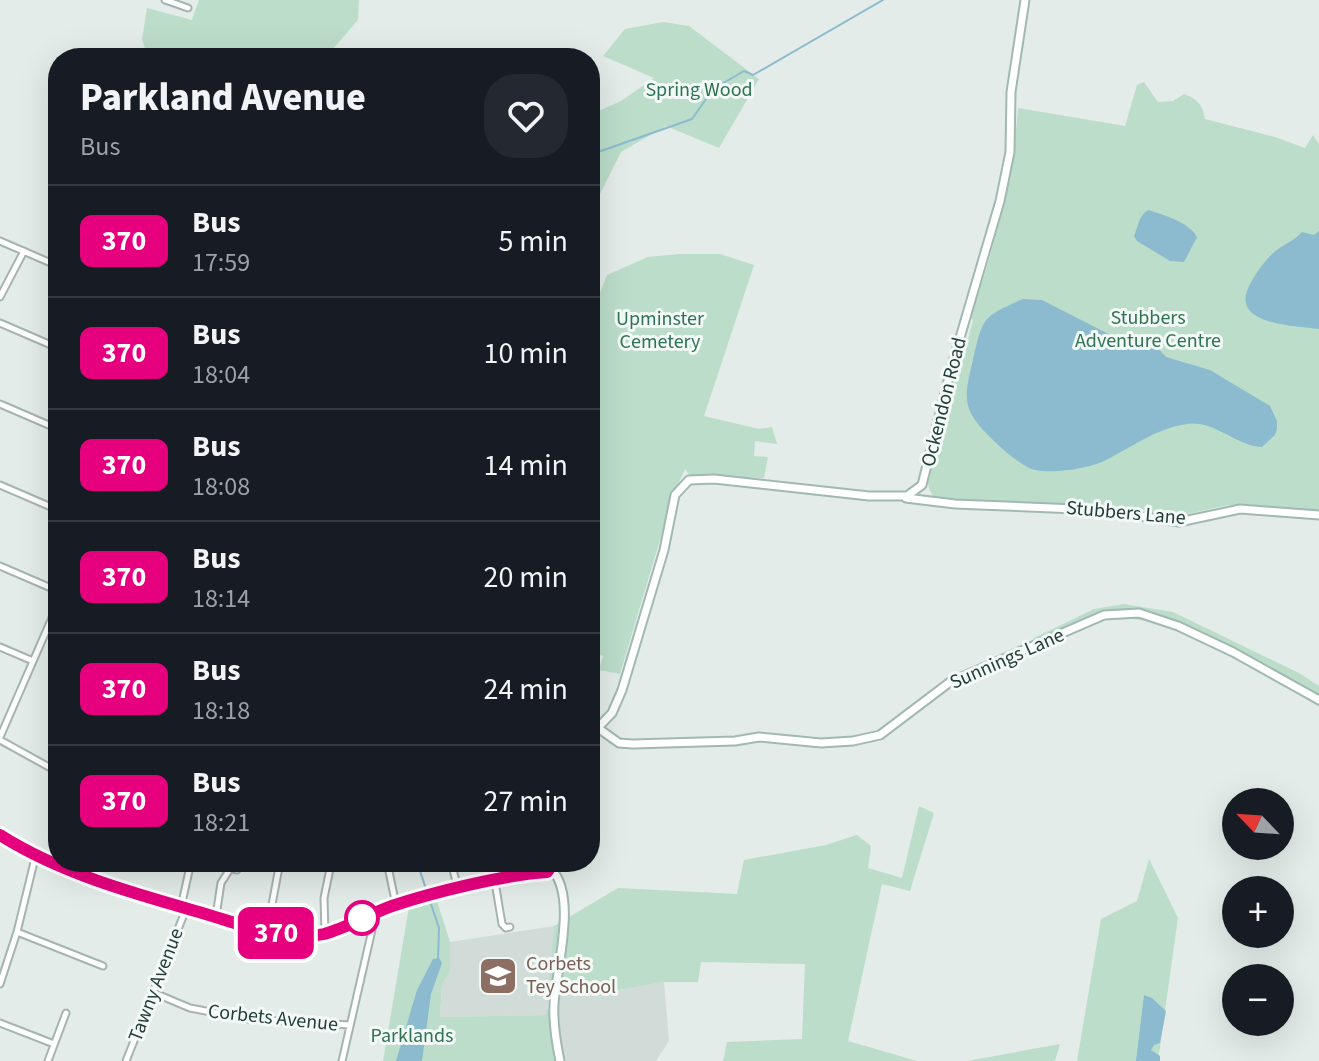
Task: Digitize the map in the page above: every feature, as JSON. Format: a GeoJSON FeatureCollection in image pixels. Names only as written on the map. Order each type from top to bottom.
{"type":"FeatureCollection","features":[{"type":"Feature","properties":{"kind":"main road","name":"Ockendon Road"},"geometry":{"type":"LineString","coordinates":[[900,497],[914,493],[923,482],[952,365],[1000,201],[1010,152],[1011,92],[1025,0]]}},
{"type":"Feature","properties":{"kind":"main road"},"geometry":{"type":"LineString","coordinates":[[600,726],[612,713],[622,690],[664,550],[675,495],[684,483],[714,479],[900,497]]}},
{"type":"Feature","properties":{"kind":"main road"},"geometry":{"type":"LineString","coordinates":[[923,482],[932,502]]}},
{"type":"Feature","properties":{"kind":"main road","name":"Stubbers Lane"},"geometry":{"type":"LineString","coordinates":[[900,497],[932,502],[1111,511],[1179,522],[1240,509],[1319,515]]}},
{"type":"Feature","properties":{"kind":"main road","name":"Sunnings Lane"},"geometry":{"type":"LineString","coordinates":[[600,729],[619,743],[633,744],[749,738],[821,743],[871,738],[880,735],[950,682],[1104,615],[1121,613],[1153,617],[1178,626],[1288,681],[1319,700]]}},
{"type":"Feature","properties":{"kind":"main road"},"geometry":{"type":"LineString","coordinates":[[0,835],[48,859]]}},
{"type":"Feature","properties":{"kind":"main road"},"geometry":{"type":"LineString","coordinates":[[79,872],[118,888],[183,908],[267,931],[294,935],[325,934],[396,905],[523,874],[547,872]]}},
{"type":"Feature","properties":{"kind":"main road"},"geometry":{"type":"LineString","coordinates":[[555,872],[561,882],[564,907],[554,1006],[560,1061]]}},
{"type":"Feature","properties":{"kind":"street"},"geometry":{"type":"LineString","coordinates":[[165,0],[188,8]]}},
{"type":"Feature","properties":{"kind":"street"},"geometry":{"type":"LineString","coordinates":[[0,241],[48,262]]}},
{"type":"Feature","properties":{"kind":"street"},"geometry":{"type":"LineString","coordinates":[[0,297],[24,251]]}},
{"type":"Feature","properties":{"kind":"street"},"geometry":{"type":"LineString","coordinates":[[0,323],[48,344]]}},
{"type":"Feature","properties":{"kind":"street"},"geometry":{"type":"LineString","coordinates":[[0,404],[48,425]]}},
{"type":"Feature","properties":{"kind":"street"},"geometry":{"type":"LineString","coordinates":[[0,485],[48,506]]}},
{"type":"Feature","properties":{"kind":"street"},"geometry":{"type":"LineString","coordinates":[[0,566],[48,587]]}},
{"type":"Feature","properties":{"kind":"street"},"geometry":{"type":"LineString","coordinates":[[48,630],[0,738],[48,766]]}},
{"type":"Feature","properties":{"kind":"street"},"geometry":{"type":"LineString","coordinates":[[0,647],[33,661]]}},
{"type":"Feature","properties":{"kind":"street"},"geometry":{"type":"LineString","coordinates":[[0,984],[17,932],[36,854]]}},
{"type":"Feature","properties":{"kind":"street","name":"Tawny Avenue"},"geometry":{"type":"LineString","coordinates":[[126,1061],[183,908],[189,872]]}},
{"type":"Feature","properties":{"kind":"street"},"geometry":{"type":"LineString","coordinates":[[215,917],[221,883],[228,872]]}},
{"type":"Feature","properties":{"kind":"street"},"geometry":{"type":"LineString","coordinates":[[267,931],[278,872]]}},
{"type":"Feature","properties":{"kind":"street"},"geometry":{"type":"LineString","coordinates":[[325,934],[324,898],[329,872]]}},
{"type":"Feature","properties":{"kind":"street"},"geometry":{"type":"LineString","coordinates":[[389,872],[396,905]]}},
{"type":"Feature","properties":{"kind":"street"},"geometry":{"type":"LineString","coordinates":[[454,872],[458,889]]}},
{"type":"Feature","properties":{"kind":"street"},"geometry":{"type":"LineString","coordinates":[[495,881],[502,924],[510,927]]}},
{"type":"Feature","properties":{"kind":"street"},"geometry":{"type":"LineString","coordinates":[[342,1061],[372,930],[373,913]]}},
{"type":"Feature","properties":{"kind":"street"},"geometry":{"type":"LineString","coordinates":[[17,932],[103,966]]}},
{"type":"Feature","properties":{"kind":"street","name":"Corbets Avenue"},"geometry":{"type":"LineString","coordinates":[[152,992],[190,1008],[248,1019],[350,1025]]}},
{"type":"Feature","properties":{"kind":"street"},"geometry":{"type":"LineString","coordinates":[[48,1061],[66,1013]]}},
{"type":"Feature","properties":{"kind":"street"},"geometry":{"type":"LineString","coordinates":[[0,1023],[54,1044]]}},
{"type":"Feature","properties":{"kind":"shaded area","name":"Corbets Tey School"},"geometry":{"type":"Polygon","coordinates":[[[554,926],[547,1015],[440,1017],[442,985],[450,971],[450,942],[554,926]]]}},
{"type":"Feature","properties":{"kind":"shaded area"},"geometry":{"type":"Polygon","coordinates":[[[557,982],[618,990],[664,982],[669,1041],[656,1061],[560,1061],[555,1033],[557,982]]]}},
{"type":"Feature","properties":{"kind":"green space"},"geometry":{"type":"Polygon","coordinates":[[[199,0],[359,0],[358,20],[334,48],[145,48],[142,39],[147,8],[192,20],[199,0]]]}},
{"type":"Feature","properties":{"kind":"green space","name":"Spring Wood"},"geometry":{"type":"Polygon","coordinates":[[[663,22],[689,26],[759,79],[719,148],[666,126],[621,152],[600,194],[600,110],[621,101],[654,78],[603,56],[625,29],[663,22]]]}},
{"type":"Feature","properties":{"kind":"green space","name":"Stubbers Adventure Centre"},"geometry":{"type":"Polygon","coordinates":[[[1144,82],[1158,102],[1173,101],[1184,94],[1193,98],[1201,107],[1205,119],[1305,148],[1313,135],[1319,144],[1319,512],[1228,505],[1175,517],[1119,506],[935,498],[928,484],[930,467],[935,457],[937,459],[943,435],[941,425],[956,372],[960,370],[973,320],[970,318],[1001,214],[1012,161],[1018,108],[1125,126],[1137,85],[1144,82]]]}},
{"type":"Feature","properties":{"kind":"green space","name":"Upminster Cemetery"},"geometry":{"type":"Polygon","coordinates":[[[720,254],[754,265],[704,416],[759,429],[772,427],[777,444],[755,441],[754,456],[768,457],[764,478],[690,476],[685,469],[673,496],[620,674],[600,670],[603,656],[600,655],[600,293],[607,275],[648,257],[720,254]]]}},
{"type":"Feature","properties":{"kind":"green space"},"geometry":{"type":"Polygon","coordinates":[[[1124,604],[1173,612],[1299,673],[1319,686],[1319,707],[1214,646],[1153,623],[1126,618],[1102,620],[1029,652],[1034,638],[1094,609],[1124,604]]]}},
{"type":"Feature","properties":{"kind":"green space"},"geometry":{"type":"Polygon","coordinates":[[[919,806],[934,813],[910,891],[882,884],[848,1041],[917,1061],[723,1061],[727,1042],[802,1039],[805,964],[701,962],[698,982],[664,982],[618,990],[549,981],[554,926],[618,888],[737,894],[744,860],[826,845],[857,835],[871,846],[868,868],[902,878],[919,806]]]}},
{"type":"Feature","properties":{"kind":"green space"},"geometry":{"type":"Polygon","coordinates":[[[1149,859],[1178,918],[1158,1061],[1077,1061],[1101,919],[1137,901],[1149,859]]]}},
{"type":"Feature","properties":{"kind":"green space","name":"Parklands"},"geometry":{"type":"Polygon","coordinates":[[[435,895],[450,942],[450,971],[442,985],[440,1017],[546,1015],[547,1009],[554,1010],[560,1061],[383,1061],[410,901],[435,895]]]}},
{"type":"Feature","properties":{"kind":"green space"},"geometry":{"type":"Polygon","coordinates":[[[1060,1044],[1055,1061],[967,1061],[1060,1044]]]}},
{"type":"Feature","properties":{"kind":"water"},"geometry":{"type":"Polygon","coordinates":[[[1148,210],[1182,223],[1197,237],[1184,262],[1170,261],[1137,241],[1134,236],[1148,210]]]}},
{"type":"Feature","properties":{"kind":"water"},"geometry":{"type":"Polygon","coordinates":[[[1319,231],[1319,329],[1270,322],[1250,311],[1246,302],[1247,291],[1265,262],[1302,232],[1314,235],[1319,231]]]}},
{"type":"Feature","properties":{"kind":"water"},"geometry":{"type":"Polygon","coordinates":[[[1023,299],[1042,300],[1136,348],[1155,345],[1166,357],[1210,370],[1270,406],[1277,421],[1275,435],[1262,447],[1252,446],[1216,429],[1187,424],[1154,434],[1087,467],[1044,471],[1027,467],[983,430],[970,412],[967,395],[979,335],[986,320],[1023,299]]]}},
{"type":"Feature","properties":{"kind":"water"},"geometry":{"type":"Polygon","coordinates":[[[439,958],[442,963],[431,994],[422,1061],[396,1061],[417,990],[433,959],[439,958]]]}},
{"type":"Feature","properties":{"kind":"water"},"geometry":{"type":"Polygon","coordinates":[[[1144,995],[1166,1011],[1160,1043],[1151,1050],[1160,1056],[1160,1061],[1136,1061],[1144,995]]]}},
{"type":"Feature","properties":{"kind":"waterway"},"geometry":{"type":"LineString","coordinates":[[600,151],[692,119],[713,89],[744,71],[753,75],[883,0]]}},
{"type":"Feature","properties":{"kind":"waterway"},"geometry":{"type":"LineString","coordinates":[[420,872],[427,892]]}},
{"type":"Feature","properties":{"kind":"waterway"},"geometry":{"type":"LineString","coordinates":[[430,901],[439,928],[438,960]]}},
{"type":"Feature","properties":{"kind":"bus line","name":"370"},"geometry":{"type":"LineString","coordinates":[[0,835],[48,859]]}},
{"type":"Feature","properties":{"kind":"bus line","name":"370"},"geometry":{"type":"LineString","coordinates":[[79,872],[118,888],[267,931],[312,935],[325,934],[396,905],[523,874],[547,872]]}},
{"type":"Feature","properties":{"kind":"place","name":"Corbets Tey School"},"geometry":{"type":"Point","coordinates":[498,976]}}]}
